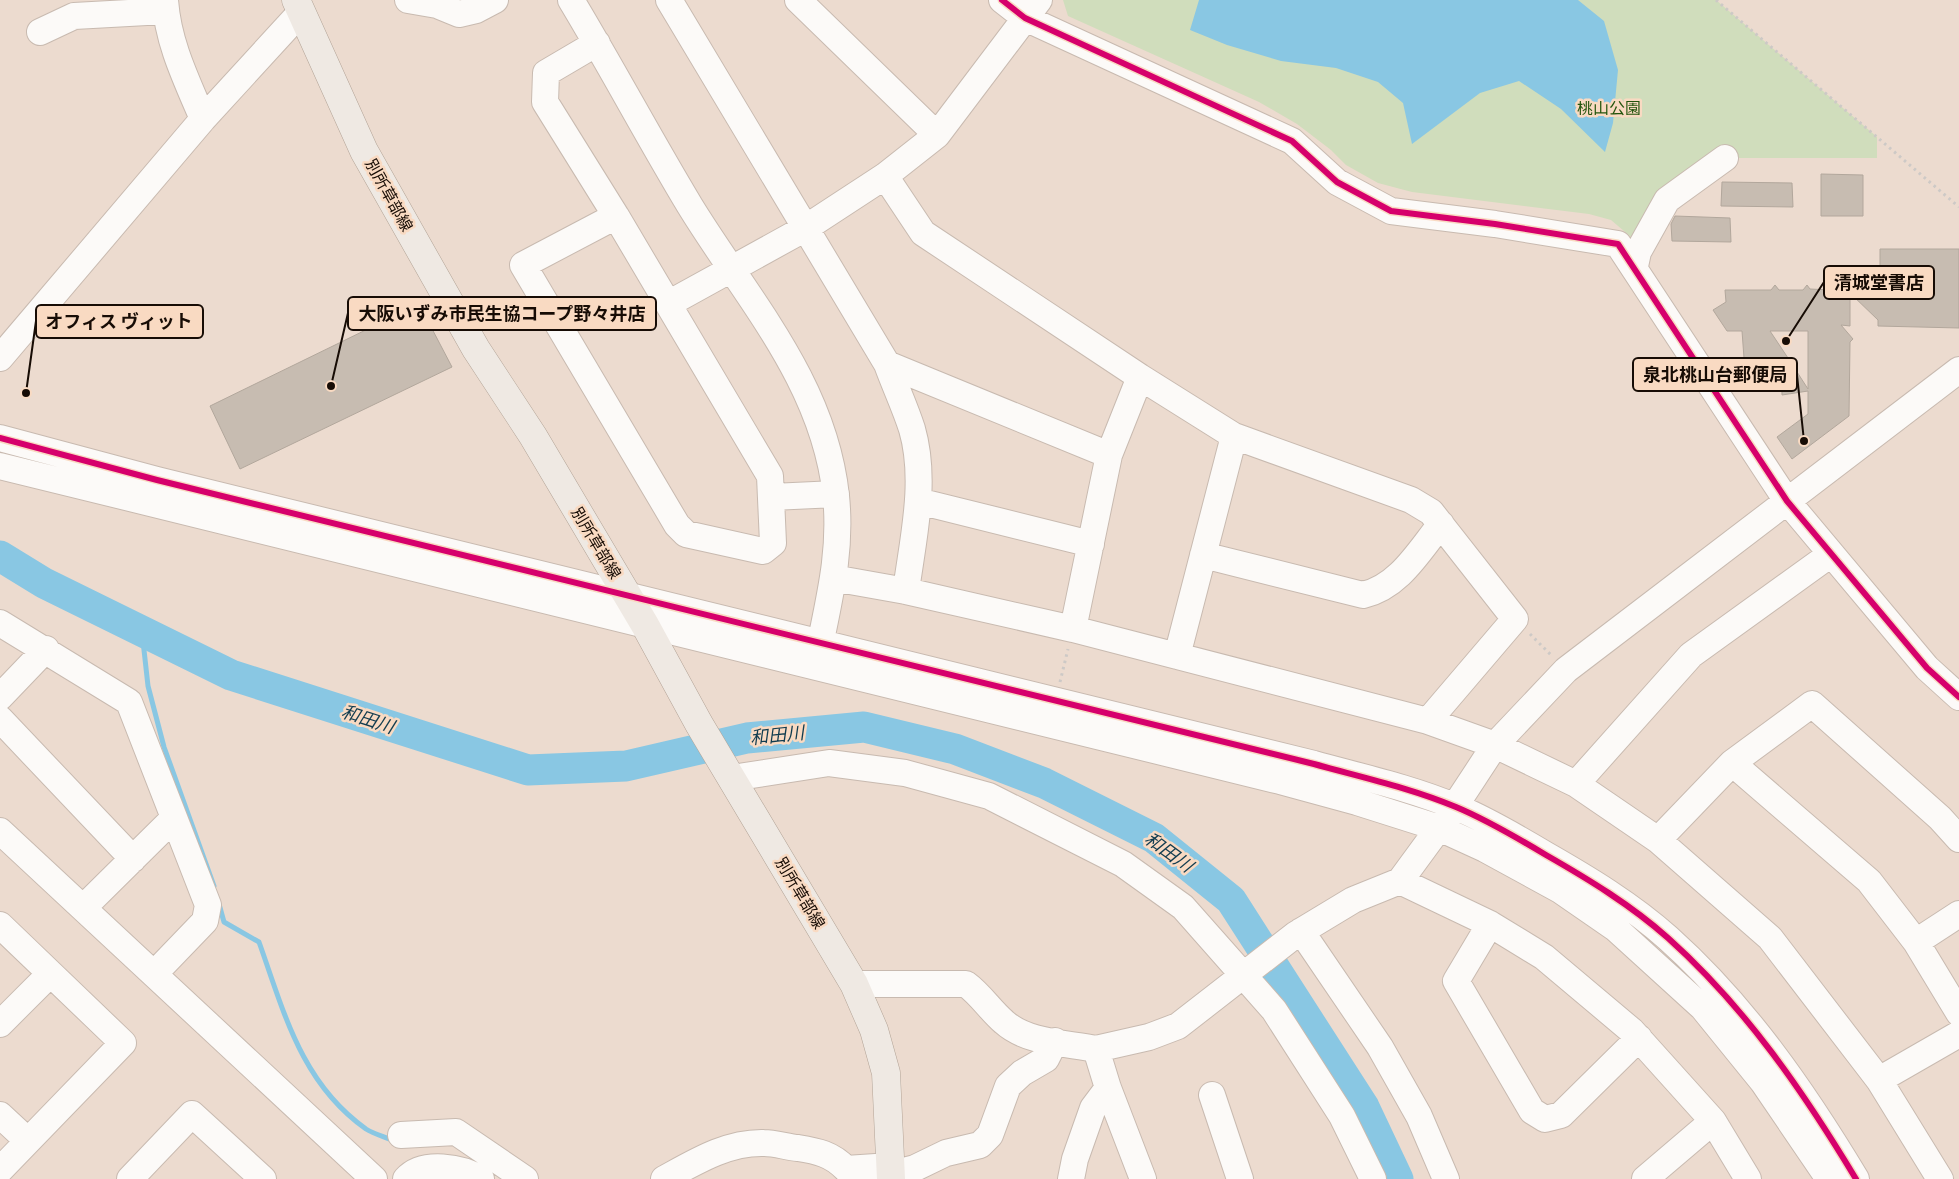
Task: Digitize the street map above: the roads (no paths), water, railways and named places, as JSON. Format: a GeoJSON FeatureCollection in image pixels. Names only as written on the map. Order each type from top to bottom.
{"type":"FeatureCollection","features":[{"type":"Feature","properties":{"kind":"main road","name":"別所草部線"},"geometry":{"type":"LineString","coordinates":[[298,6],[364,151],[407,228],[476,349],[533,436],[645,625],[699,724],[854,984],[874,1030],[886,1073],[891,1173]]}},
{"type":"Feature","properties":{"kind":"street"},"geometry":{"type":"LineString","coordinates":[[408,0],[437,2],[459,14],[476,10],[495,0]]}},
{"type":"Feature","properties":{"kind":"street"},"geometry":{"type":"LineString","coordinates":[[571,0],[691,206],[776,334],[820,422],[836,494],[839,536],[833,578],[815,668]]}},
{"type":"Feature","properties":{"kind":"street"},"geometry":{"type":"LineString","coordinates":[[669,0],[804,229],[887,364],[912,429],[918,468],[918,501],[906,591]]}},
{"type":"Feature","properties":{"kind":"street"},"geometry":{"type":"LineString","coordinates":[[798,0],[937,135]]}},
{"type":"Feature","properties":{"kind":"street"},"geometry":{"type":"LineString","coordinates":[[1002,0],[1032,9],[1292,141],[1337,182],[1391,211],[1495,224],[1618,244],[1635,266],[1787,501],[1927,668],[1959,697]]}},
{"type":"Feature","properties":{"kind":"street"},"geometry":{"type":"LineString","coordinates":[[40,32],[74,16],[165,5],[166,23],[174,52],[203,119]]}},
{"type":"Feature","properties":{"kind":"street"},"geometry":{"type":"LineString","coordinates":[[0,358],[298,6]]}},
{"type":"Feature","properties":{"kind":"street"},"geometry":{"type":"LineString","coordinates":[[668,304],[804,229],[885,176],[937,135],[1032,9]]}},
{"type":"Feature","properties":{"kind":"street"},"geometry":{"type":"LineString","coordinates":[[597,43],[546,73],[545,102],[616,216],[770,476],[773,543],[763,551],[686,534],[677,525],[523,265],[616,216]]}},
{"type":"Feature","properties":{"kind":"street"},"geometry":{"type":"LineString","coordinates":[[1635,266],[1638,252],[1667,200],[1725,158]]}},
{"type":"Feature","properties":{"kind":"street"},"geometry":{"type":"LineString","coordinates":[[885,176],[923,233],[1140,377],[1234,436],[1411,500],[1431,512],[1515,619],[1428,721]]}},
{"type":"Feature","properties":{"kind":"street"},"geometry":{"type":"LineString","coordinates":[[887,364],[1109,455]]}},
{"type":"Feature","properties":{"kind":"street"},"geometry":{"type":"LineString","coordinates":[[854,984],[966,984],[978,993],[1005,1023],[1029,1036],[1096,1048],[1150,1036],[1178,1026],[1298,933],[1353,900],[1400,880],[1455,806],[1495,745],[1566,670],[1959,370]]}},
{"type":"Feature","properties":{"kind":"street"},"geometry":{"type":"LineString","coordinates":[[1073,629],[1109,455],[1140,377]]}},
{"type":"Feature","properties":{"kind":"street"},"geometry":{"type":"LineString","coordinates":[[1177,656],[1234,436]]}},
{"type":"Feature","properties":{"kind":"street"},"geometry":{"type":"LineString","coordinates":[[0,438],[186,488],[563,581],[626,594],[1314,764],[1395,786],[1455,806],[1496,825],[1594,883],[1667,937],[1733,1003],[1778,1059],[1818,1115],[1856,1179]]}},
{"type":"Feature","properties":{"kind":"street"},"geometry":{"type":"LineString","coordinates":[[0,466],[1280,781],[1357,802],[1439,828],[1485,849],[1560,890],[1622,935],[1703,1008],[1763,1082],[1829,1179]]}},
{"type":"Feature","properties":{"kind":"street"},"geometry":{"type":"LineString","coordinates":[[772,497],[836,494]]}},
{"type":"Feature","properties":{"kind":"street"},"geometry":{"type":"LineString","coordinates":[[918,501],[1091,544]]}},
{"type":"Feature","properties":{"kind":"street"},"geometry":{"type":"LineString","coordinates":[[1203,555],[1363,594],[1378,591],[1394,580],[1441,524]]}},
{"type":"Feature","properties":{"kind":"street"},"geometry":{"type":"LineString","coordinates":[[1576,784],[1691,656],[1831,554]]}},
{"type":"Feature","properties":{"kind":"street"},"geometry":{"type":"LineString","coordinates":[[833,578],[906,591],[1073,629],[1428,721],[1495,745],[1576,784],[1658,840],[1770,938],[1879,1080],[1941,1179],[1959,1169]]}},
{"type":"Feature","properties":{"kind":"street"},"geometry":{"type":"LineString","coordinates":[[0,623],[46,649],[129,702],[208,905],[205,921],[154,974]]}},
{"type":"Feature","properties":{"kind":"street"},"geometry":{"type":"LineString","coordinates":[[0,697],[46,649]]}},
{"type":"Feature","properties":{"kind":"street"},"geometry":{"type":"LineString","coordinates":[[1658,840],[1732,763],[1812,704],[1940,818],[1959,839]]}},
{"type":"Feature","properties":{"kind":"street"},"geometry":{"type":"LineString","coordinates":[[0,719],[133,859]]}},
{"type":"Feature","properties":{"kind":"street"},"geometry":{"type":"LineString","coordinates":[[729,774],[829,763],[905,773],[990,796],[1122,864],[1183,907],[1274,1010],[1342,1116],[1373,1179]]}},
{"type":"Feature","properties":{"kind":"street"},"geometry":{"type":"LineString","coordinates":[[1732,763],[1869,881],[1916,942],[1959,1013]]}},
{"type":"Feature","properties":{"kind":"street"},"geometry":{"type":"LineString","coordinates":[[83,908],[174,818]]}},
{"type":"Feature","properties":{"kind":"street"},"geometry":{"type":"LineString","coordinates":[[0,831],[374,1179]]}},
{"type":"Feature","properties":{"kind":"street"},"geometry":{"type":"LineString","coordinates":[[1400,880],[1490,924],[1544,957],[1638,1038],[1713,1122],[1748,1179]]}},
{"type":"Feature","properties":{"kind":"street"},"geometry":{"type":"LineString","coordinates":[[1916,942],[1959,914]]}},
{"type":"Feature","properties":{"kind":"street"},"geometry":{"type":"LineString","coordinates":[[1490,924],[1456,981],[1532,1111],[1545,1118],[1560,1115],[1638,1038]]}},
{"type":"Feature","properties":{"kind":"street"},"geometry":{"type":"LineString","coordinates":[[0,925],[123,1043],[0,1170]]}},
{"type":"Feature","properties":{"kind":"street"},"geometry":{"type":"LineString","coordinates":[[1298,933],[1380,1047],[1420,1116],[1446,1179]]}},
{"type":"Feature","properties":{"kind":"street"},"geometry":{"type":"LineString","coordinates":[[0,1024],[50,974]]}},
{"type":"Feature","properties":{"kind":"street"},"geometry":{"type":"LineString","coordinates":[[1879,1080],[1959,1034]]}},
{"type":"Feature","properties":{"kind":"street"},"geometry":{"type":"LineString","coordinates":[[664,1179],[710,1154],[735,1146],[764,1143],[824,1152],[837,1159],[846,1169],[891,1173],[915,1168],[946,1153],[980,1145],[990,1135],[1008,1086],[1022,1074],[1046,1059],[1055,1041]]}},
{"type":"Feature","properties":{"kind":"street"},"geometry":{"type":"LineString","coordinates":[[1096,1048],[1108,1088],[1143,1179]]}},
{"type":"Feature","properties":{"kind":"street"},"geometry":{"type":"LineString","coordinates":[[1071,1179],[1075,1159],[1093,1108],[1108,1088]]}},
{"type":"Feature","properties":{"kind":"street"},"geometry":{"type":"LineString","coordinates":[[1212,1095],[1240,1179]]}},
{"type":"Feature","properties":{"kind":"street"},"geometry":{"type":"LineString","coordinates":[[130,1179],[192,1114],[263,1179]]}},
{"type":"Feature","properties":{"kind":"street"},"geometry":{"type":"LineString","coordinates":[[0,1115],[28,1141]]}},
{"type":"Feature","properties":{"kind":"street"},"geometry":{"type":"LineString","coordinates":[[1645,1179],[1713,1122]]}},
{"type":"Feature","properties":{"kind":"street"},"geometry":{"type":"LineString","coordinates":[[400,1135],[456,1132],[524,1179]]}},
{"type":"Feature","properties":{"kind":"street"},"geometry":{"type":"LineString","coordinates":[[406,1179],[409,1175],[437,1166],[470,1172],[481,1179]]}},
{"type":"Feature","properties":{"kind":"water"},"geometry":{"type":"Polygon","coordinates":[[[1199,0],[1578,0],[1604,21],[1618,70],[1613,123],[1605,152],[1561,109],[1519,81],[1480,93],[1412,144],[1403,103],[1378,82],[1336,68],[1281,61],[1227,45],[1190,30],[1199,0]]]}},
{"type":"Feature","properties":{"kind":"waterway","name":"和田川"},"geometry":{"type":"LineString","coordinates":[[0,556],[44,583],[231,675],[528,770],[626,766],[747,738],[864,727],[955,749],[1044,783],[1154,838],[1231,900],[1364,1107],[1398,1179]]}},
{"type":"Feature","properties":{"kind":"waterway"},"geometry":{"type":"LineString","coordinates":[[142,632],[148,686],[164,747],[214,886]]}},
{"type":"Feature","properties":{"kind":"waterway"},"geometry":{"type":"LineString","coordinates":[[219,904],[224,922],[259,942],[287,1020],[310,1068],[325,1090],[344,1111],[366,1129],[394,1141]]}},
{"type":"Feature","properties":{"kind":"place","name":"清城堂書店"},"geometry":{"type":"Point","coordinates":[1786,341]}},
{"type":"Feature","properties":{"kind":"place","name":"大阪いずみ市民生協コープ野々井店"},"geometry":{"type":"Point","coordinates":[331,386]}},
{"type":"Feature","properties":{"kind":"place","name":"オフィス ヴィット"},"geometry":{"type":"Point","coordinates":[26,393]}},
{"type":"Feature","properties":{"kind":"place","name":"泉北桃山台郵便局"},"geometry":{"type":"Point","coordinates":[1804,441]}},
{"type":"Feature","properties":{"kind":"park label","name":"桃山公園"},"geometry":{"type":"Point","coordinates":[1609,108]}}]}
